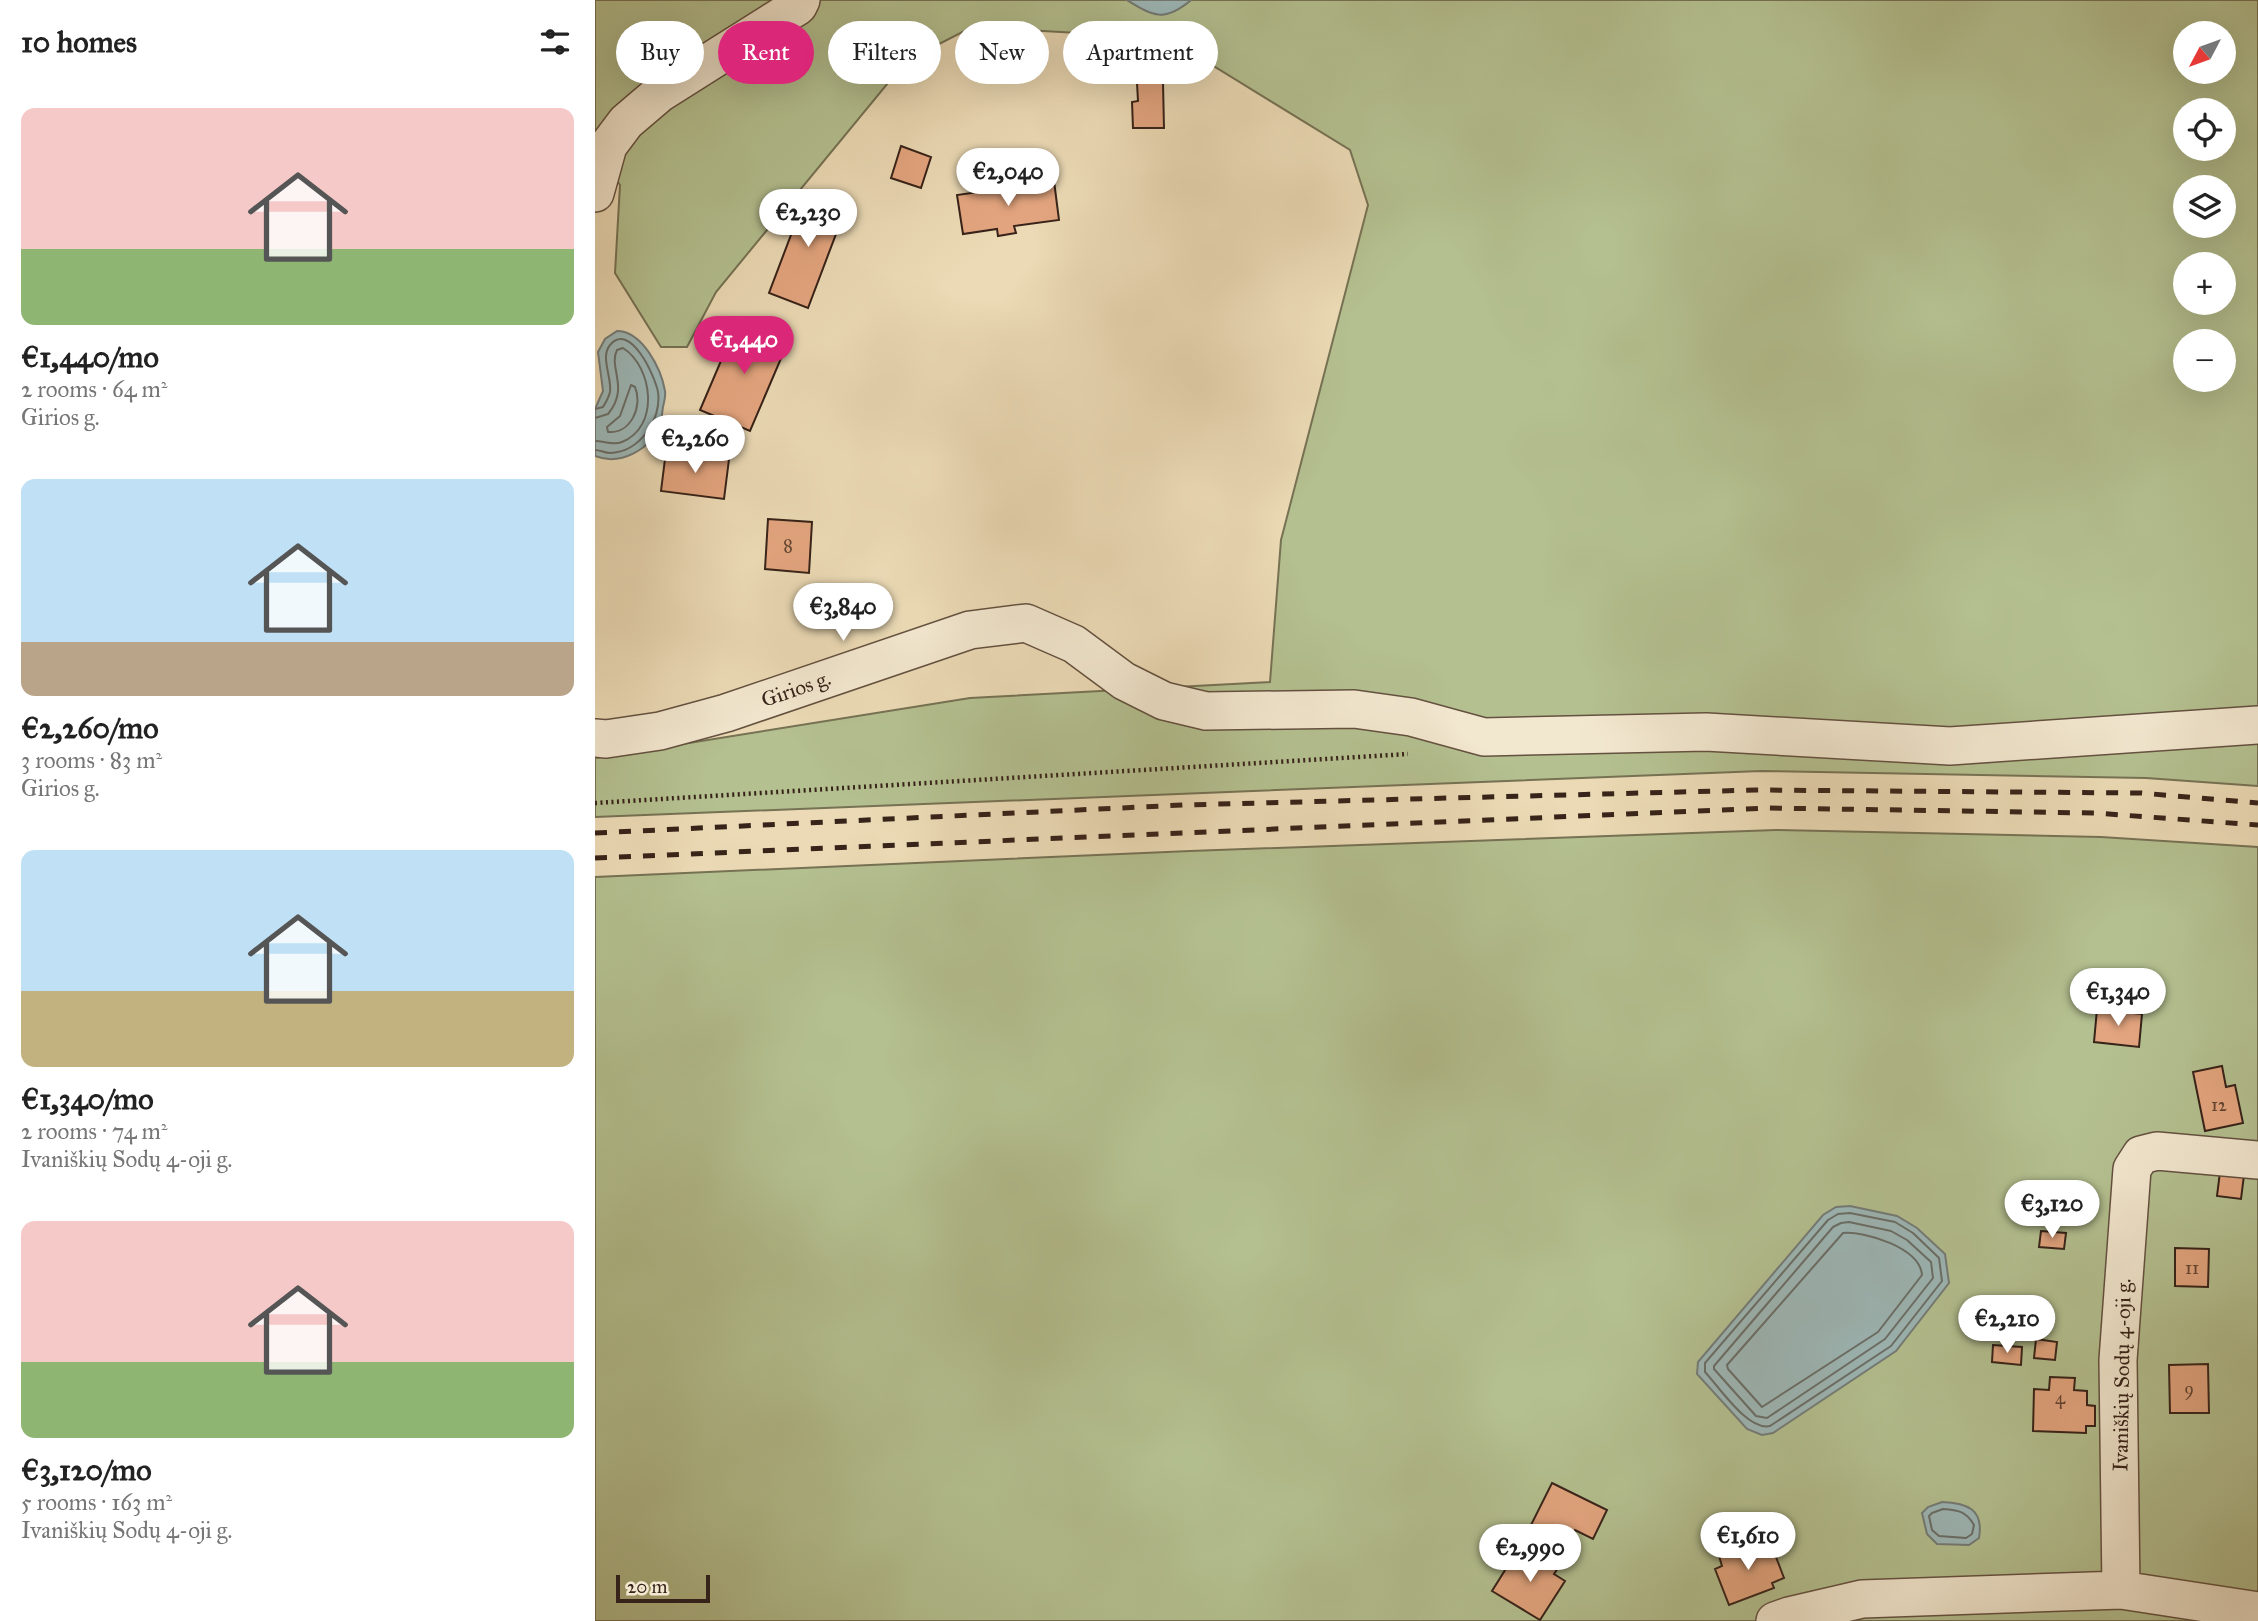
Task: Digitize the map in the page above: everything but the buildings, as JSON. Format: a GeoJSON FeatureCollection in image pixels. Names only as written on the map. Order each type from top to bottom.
{"type":"FeatureCollection","features":[{"type":"Feature","properties":{"kind":"street"},"geometry":{"type":"LineString","coordinates":[[595,193],[608,146],[626,122],[660,93],[798,6],[801,0]]}},
{"type":"Feature","properties":{"kind":"street","name":"Girios g."},"geometry":{"type":"LineString","coordinates":[[595,738],[606,739],[660,731],[726,713],[969,630],[1026,624],[1074,644],[1125,681],[1164,701],[1206,711],[1354,709],[1411,717],[1484,737],[1706,732],[1950,746],[2258,725]]}},
{"type":"Feature","properties":{"kind":"street","name":"Ivaniškių Sodų 4-oji g."},"geometry":{"type":"LineString","coordinates":[[2122,1590],[2118,1360],[2132,1169],[2141,1155],[2157,1151],[2258,1160]]}},
{"type":"Feature","properties":{"kind":"street"},"geometry":{"type":"LineString","coordinates":[[1775,1621],[1862,1600],[2122,1590],[2258,1611]]}},
{"type":"Feature","properties":{"kind":"path"},"geometry":{"type":"LineString","coordinates":[[595,803],[1411,753]]}},
{"type":"Feature","properties":{"kind":"green space"},"geometry":{"type":"Polygon","coordinates":[[[595,0],[1127,0],[1152,13],[1167,14],[1191,0],[2258,0],[2258,786],[2146,778],[1761,771],[595,817],[595,758],[970,698],[1270,682],[1281,540],[1368,205],[1350,150],[1218,69],[1218,21],[1063,21],[1063,32],[1049,31],[1049,21],[955,21],[955,36],[941,43],[941,21],[828,21],[828,84],[887,84],[716,292],[687,347],[661,347],[615,273],[620,185],[595,151],[595,0]]]}},
{"type":"Feature","properties":{"kind":"green space"},"geometry":{"type":"Polygon","coordinates":[[[1776,830],[2101,837],[2258,847],[2258,1621],[595,1621],[595,877],[1190,851],[1776,830]]]}},
{"type":"Feature","properties":{"kind":"water"},"geometry":{"type":"Polygon","coordinates":[[[1127,0],[1191,0],[1174,12],[1159,15],[1127,0]]]}},
{"type":"Feature","properties":{"kind":"water"},"geometry":{"type":"Polygon","coordinates":[[[617,331],[634,337],[649,352],[659,372],[665,397],[661,423],[650,441],[624,457],[605,459],[595,456],[595,409],[603,391],[598,352],[605,339],[617,331]]]}},
{"type":"Feature","properties":{"kind":"water"},"geometry":{"type":"Polygon","coordinates":[[[1850,1206],[1897,1216],[1917,1228],[1945,1254],[1949,1283],[1896,1351],[1773,1433],[1762,1435],[1747,1429],[1697,1374],[1698,1362],[1823,1215],[1836,1207],[1850,1206]]]}},
{"type":"Feature","properties":{"kind":"water"},"geometry":{"type":"Polygon","coordinates":[[[1942,1502],[1959,1504],[1972,1510],[1979,1520],[1979,1538],[1969,1545],[1937,1544],[1927,1534],[1922,1513],[1928,1507],[1942,1502]]]}},
{"type":"Feature","properties":{"kind":"railway"},"geometry":{"type":"LineString","coordinates":[[595,833],[1183,805],[1756,790],[2141,793],[2258,803]]}},
{"type":"Feature","properties":{"kind":"railway"},"geometry":{"type":"LineString","coordinates":[[595,858],[1768,808],[2094,813],[2258,825]]}}]}
